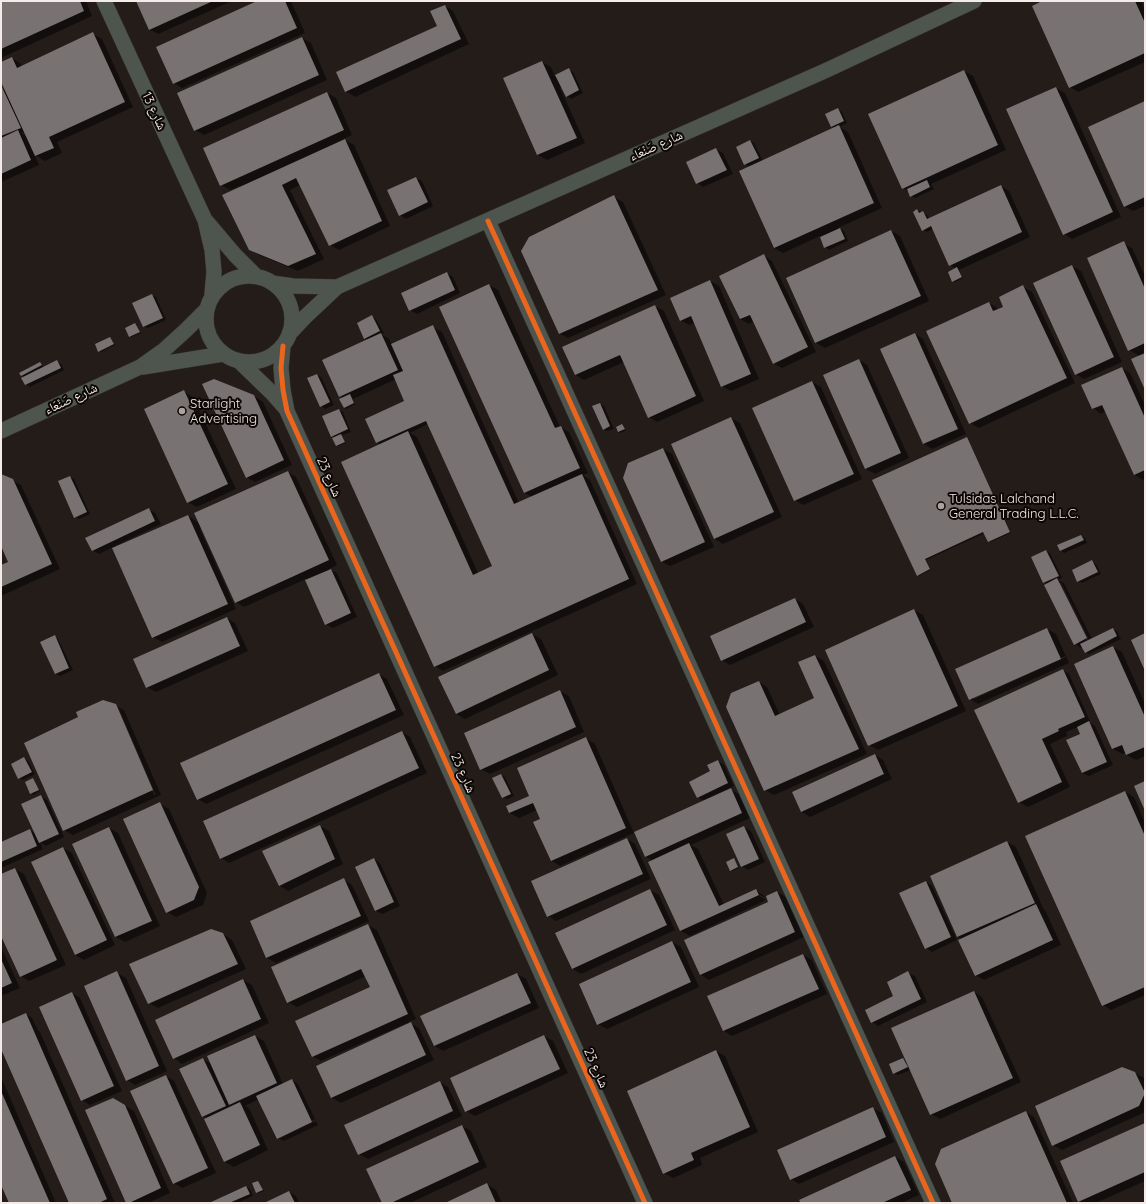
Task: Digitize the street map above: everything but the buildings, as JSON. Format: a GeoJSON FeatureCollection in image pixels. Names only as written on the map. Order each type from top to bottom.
{"type":"FeatureCollection","features":[{"type":"Feature","properties":{"kind":"street","name":"شارع 13"},"geometry":{"type":"LineString","coordinates":[[104,1],[204,220],[212,250],[214,272],[212,294]]}},
{"type":"Feature","properties":{"kind":"street","name":"شارع صَنْعَاء"},"geometry":{"type":"LineString","coordinates":[[286,340],[320,302],[337,287],[827,70],[974,1]]}},
{"type":"Feature","properties":{"kind":"street","name":"شارع 13"},"geometry":{"type":"LineString","coordinates":[[204,220],[256,276]]}},
{"type":"Feature","properties":{"kind":"street"},"geometry":{"type":"LineString","coordinates":[[488,221],[933,1203]]}},
{"type":"Feature","properties":{"kind":"street"},"geometry":{"type":"LineString","coordinates":[[244,276],[256,276],[272,282],[282,292],[289,306],[292,320],[286,340],[274,354],[263,360],[251,362],[239,361],[224,354],[212,342],[206,326],[207,309],[212,294],[232,279],[244,276]]}},
{"type":"Feature","properties":{"kind":"street","name":"شارع صَنْعَاء"},"geometry":{"type":"LineString","coordinates":[[272,282],[293,286],[337,287]]}},
{"type":"Feature","properties":{"kind":"street","name":"شارع صَنْعَاء"},"geometry":{"type":"LineString","coordinates":[[1,431],[140,368],[164,350],[207,309]]}},
{"type":"Feature","properties":{"kind":"street","name":"شارع 23"},"geometry":{"type":"LineString","coordinates":[[286,340],[281,368],[287,411],[644,1203]]}},
{"type":"Feature","properties":{"kind":"street","name":"شارع صَنْعَاء"},"geometry":{"type":"LineString","coordinates":[[140,368],[224,354]]}},
{"type":"Feature","properties":{"kind":"street","name":"شارع 23"},"geometry":{"type":"LineString","coordinates":[[239,361],[261,382],[287,411]]}},
{"type":"Feature","properties":{"kind":"cycle path"},"geometry":{"type":"LineString","coordinates":[[488,221],[933,1203]]}},
{"type":"Feature","properties":{"kind":"cycle path"},"geometry":{"type":"LineString","coordinates":[[283,346],[281,368],[287,411],[645,1203]]}},
{"type":"Feature","properties":{"kind":"place","name":"Starlight Advertising"},"geometry":{"type":"Point","coordinates":[182,411]}},
{"type":"Feature","properties":{"kind":"place","name":"Tulsidas Lalchand General Trading L.L.C."},"geometry":{"type":"Point","coordinates":[941,506]}}]}
